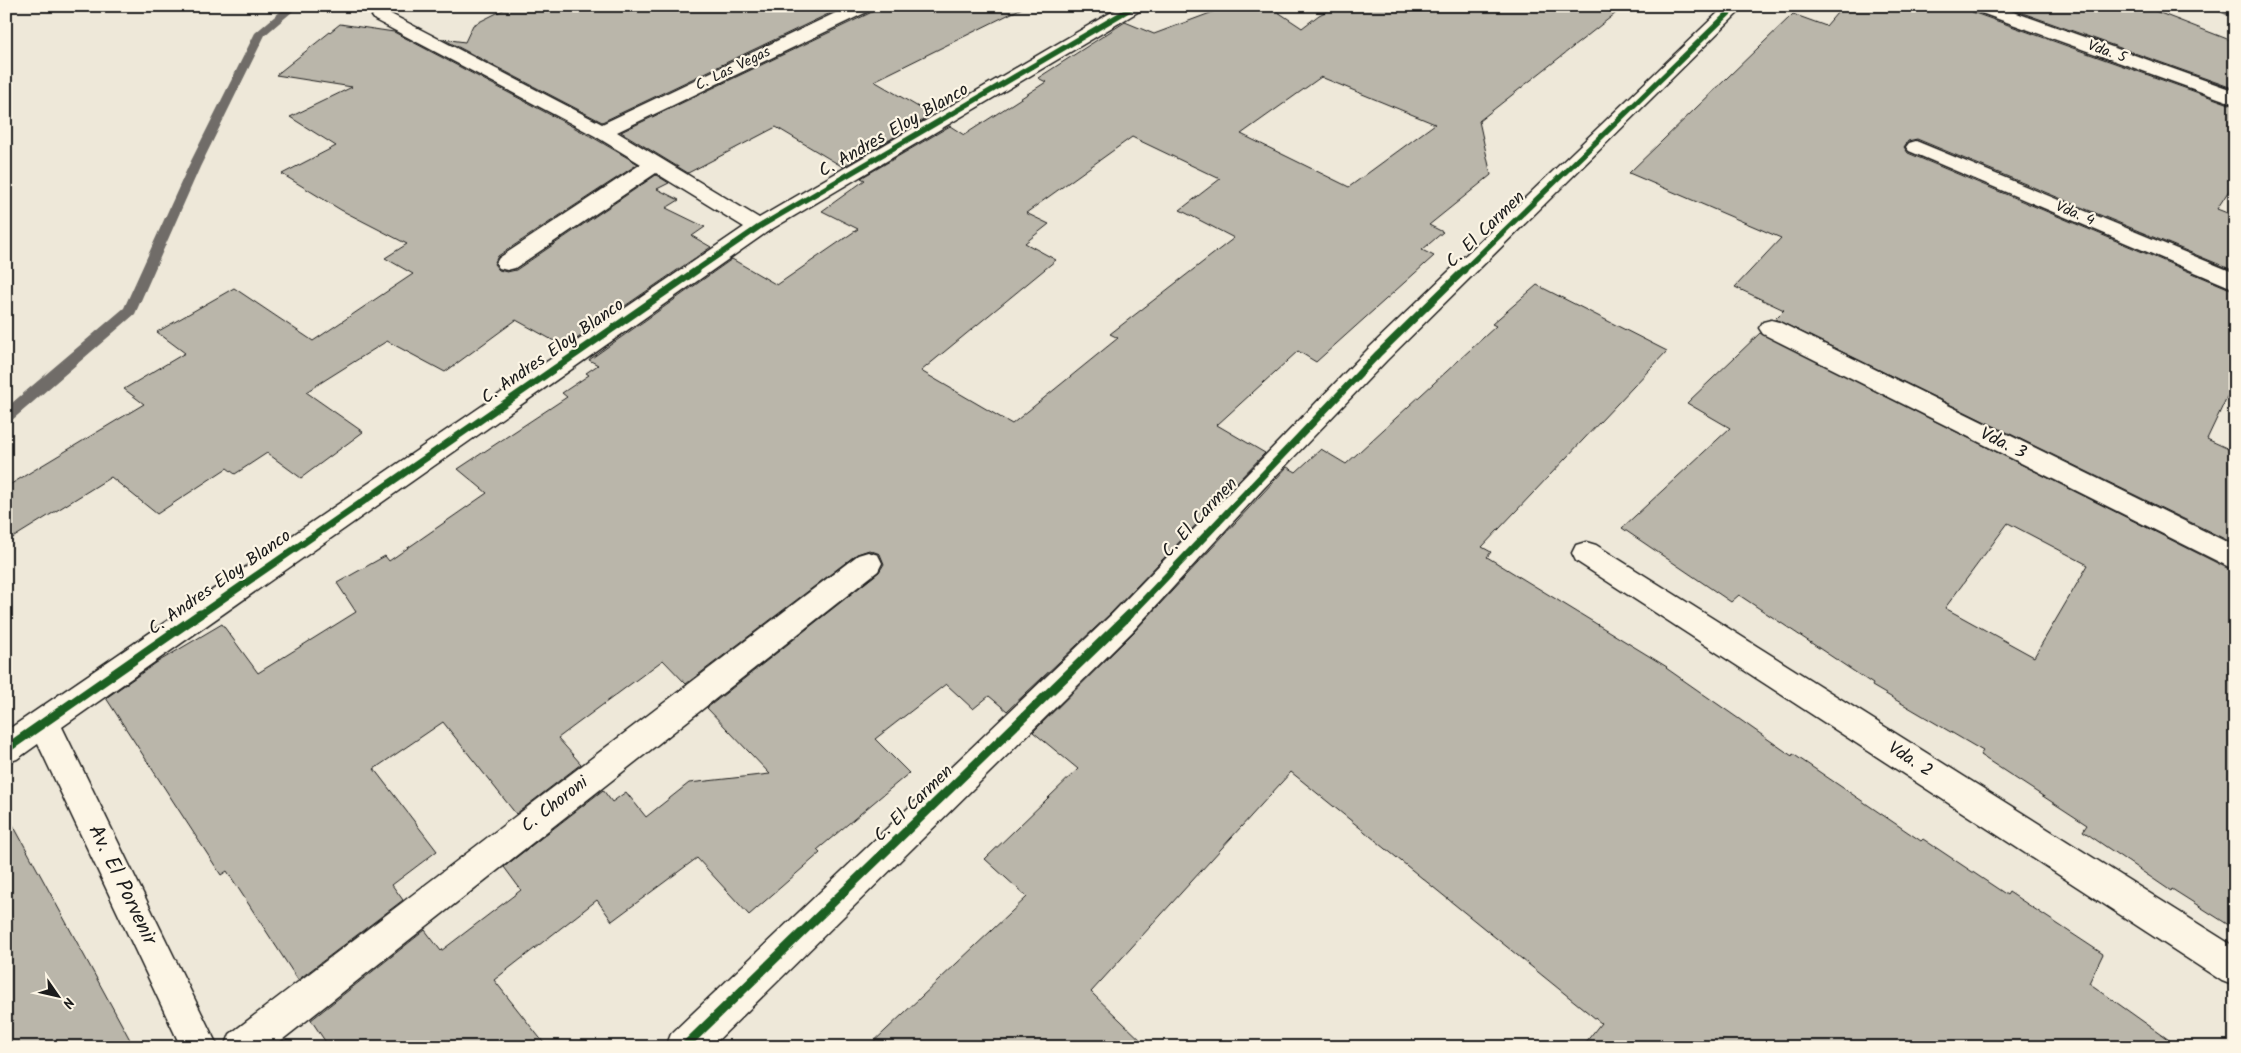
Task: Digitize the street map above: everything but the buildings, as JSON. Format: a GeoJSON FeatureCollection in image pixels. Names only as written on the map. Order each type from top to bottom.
{"type":"FeatureCollection","features":[{"type":"Feature","properties":{"kind":"street","name":"C. Las Vegas"},"geometry":{"type":"LineString","coordinates":[[602,132],[865,6]]}},
{"type":"Feature","properties":{"kind":"street","name":"C. Andres Eloy Blanco"},"geometry":{"type":"LineString","coordinates":[[6,749],[759,227],[1135,6]]}},
{"type":"Feature","properties":{"kind":"street","name":"Vda. 5"},"geometry":{"type":"LineString","coordinates":[[1979,6],[2235,98]]}},
{"type":"Feature","properties":{"kind":"street","name":"C. El Carmen"},"geometry":{"type":"LineString","coordinates":[[684,1047],[1122,623],[1254,482],[1378,354],[1735,7]]}},
{"type":"Feature","properties":{"kind":"street"},"geometry":{"type":"LineString","coordinates":[[381,16],[602,132],[759,227]]}},
{"type":"Feature","properties":{"kind":"street","name":"Vda. 4"},"geometry":{"type":"LineString","coordinates":[[1916,147],[2235,282]]}},
{"type":"Feature","properties":{"kind":"street"},"geometry":{"type":"LineString","coordinates":[[507,263],[654,164]]}},
{"type":"Feature","properties":{"kind":"street","name":"Vda. 3"},"geometry":{"type":"LineString","coordinates":[[1771,328],[2235,559]]}},
{"type":"Feature","properties":{"kind":"street","name":"Vda. 2"},"geometry":{"type":"LineString","coordinates":[[1586,553],[2235,968]]}},
{"type":"Feature","properties":{"kind":"street","name":"C. Choroni"},"geometry":{"type":"LineString","coordinates":[[243,1047],[868,563]]}},
{"type":"Feature","properties":{"kind":"street","name":"Av. El Porvenir"},"geometry":{"type":"LineString","coordinates":[[44,723],[200,1047]]}},
{"type":"Feature","properties":{"kind":"waterway"},"geometry":{"type":"LineString","coordinates":[[6,417],[130,311],[194,167],[260,33],[294,6]]}},
{"type":"Feature","properties":{"kind":"waterway"},"geometry":{"type":"LineString","coordinates":[[2211,6],[2235,16]]}},
{"type":"Feature","properties":{"kind":"cycle path"},"geometry":{"type":"LineString","coordinates":[[6,749],[759,227],[1135,6]]}},
{"type":"Feature","properties":{"kind":"cycle path"},"geometry":{"type":"LineString","coordinates":[[684,1047],[1122,623],[1254,482],[1378,354],[1735,7]]}}]}
